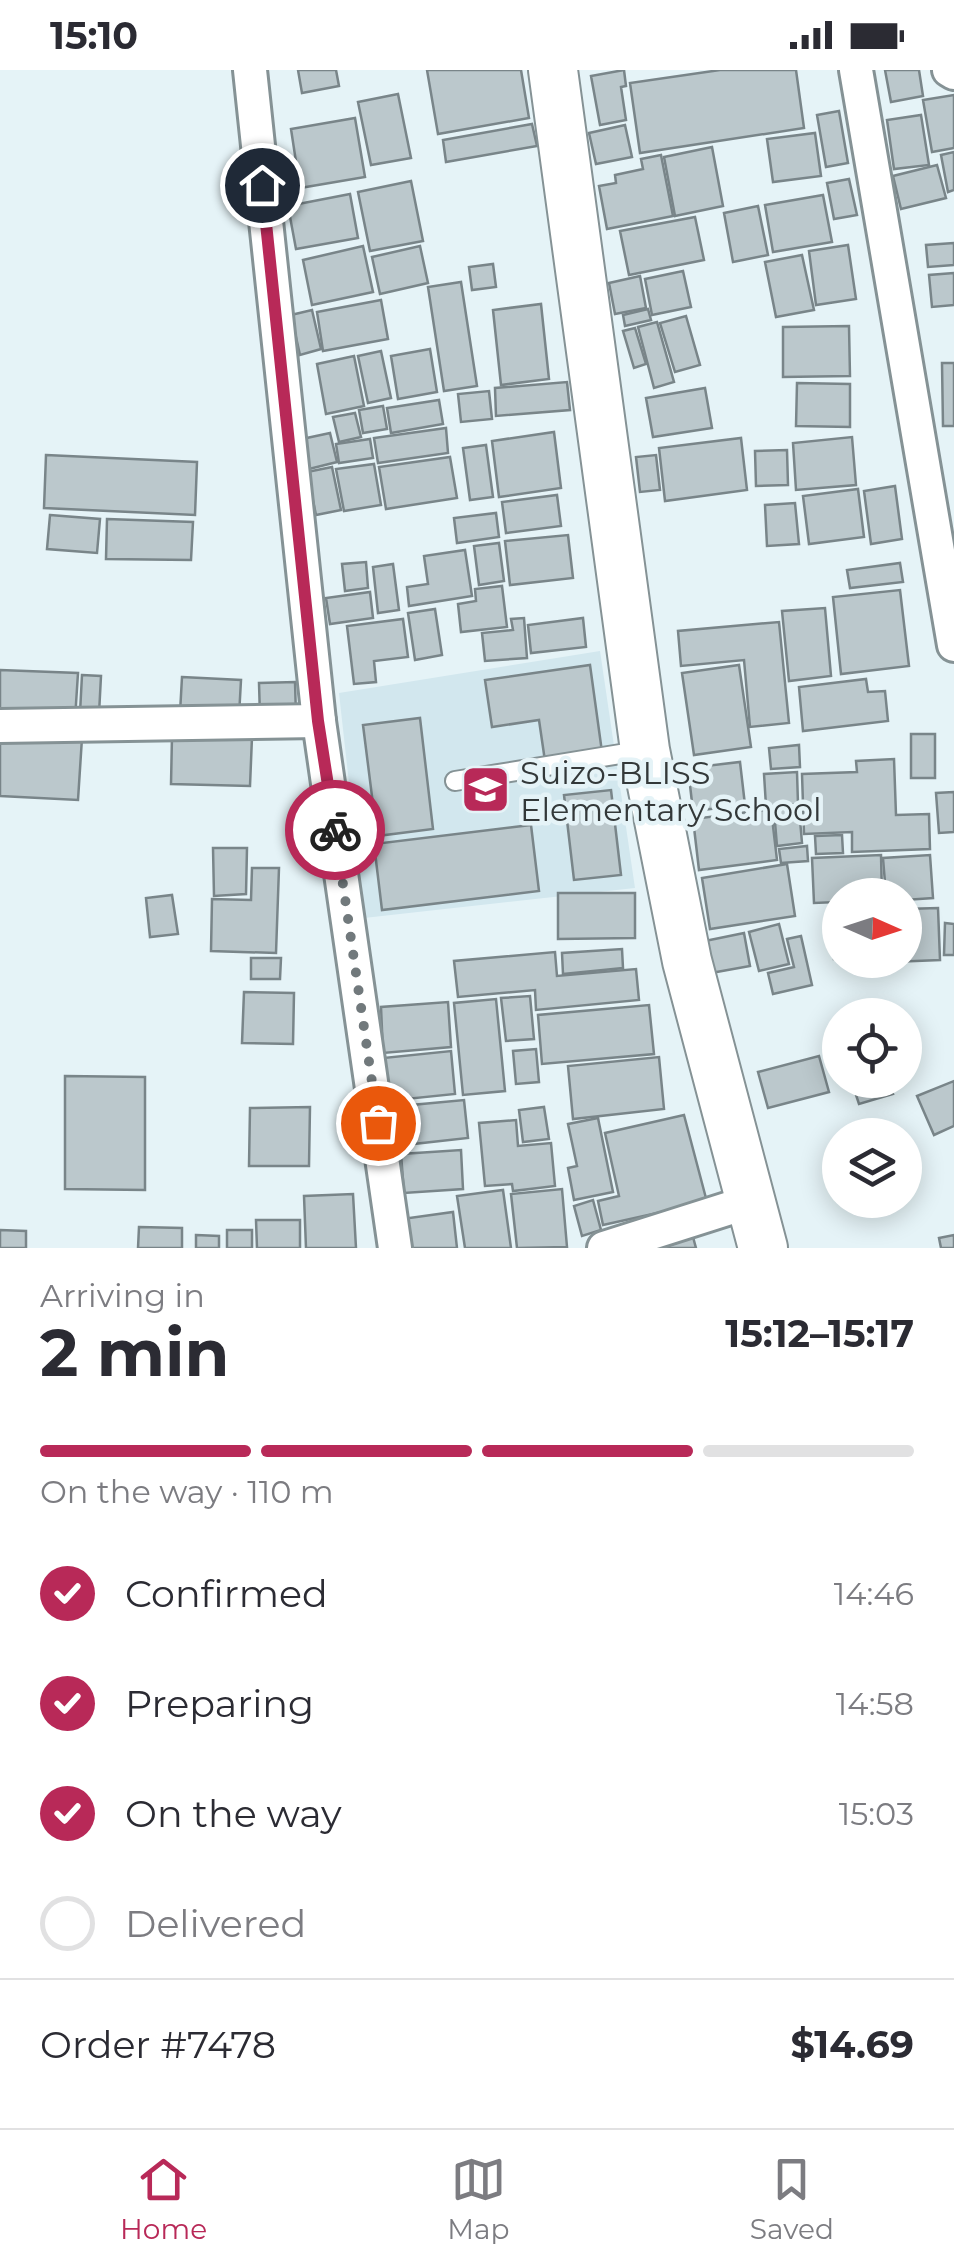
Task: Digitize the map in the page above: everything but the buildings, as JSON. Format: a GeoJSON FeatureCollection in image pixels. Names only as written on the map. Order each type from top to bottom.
{"type":"FeatureCollection","features":[{"type":"Feature","properties":{"kind":"street"},"geometry":{"type":"LineString","coordinates":[[250,70],[318,721],[395,1248]]}},
{"type":"Feature","properties":{"kind":"street"},"geometry":{"type":"LineString","coordinates":[[553,70],[646,750],[686,960],[764,1248]]}},
{"type":"Feature","properties":{"kind":"street"},"geometry":{"type":"LineString","coordinates":[[856,70],[954,644]]}},
{"type":"Feature","properties":{"kind":"street"},"geometry":{"type":"LineString","coordinates":[[0,726],[318,721]]}},
{"type":"Feature","properties":{"kind":"street"},"geometry":{"type":"LineString","coordinates":[[604,1248],[752,1201]]}},
{"type":"Feature","properties":{"kind":"lane"},"geometry":{"type":"LineString","coordinates":[[454,781],[646,750]]}},
{"type":"Feature","properties":{"kind":"shaded area","name":"Suizo-BLISS Elementary School"},"geometry":{"type":"Polygon","coordinates":[[[600,651],[635,888],[364,918],[339,693],[600,651]]]}},
{"type":"Feature","properties":{"kind":"way so far"},"geometry":{"type":"LineString","coordinates":[[335,830],[378,1123]]}},
{"type":"Feature","properties":{"kind":"place","name":"Suizo-BLISS Elementary School"},"geometry":{"type":"Point","coordinates":[485,790]}},
{"type":"Feature","properties":{"kind":"route"},"geometry":{"type":"LineString","coordinates":[[262,185],[318,721],[335,830]]}}]}
